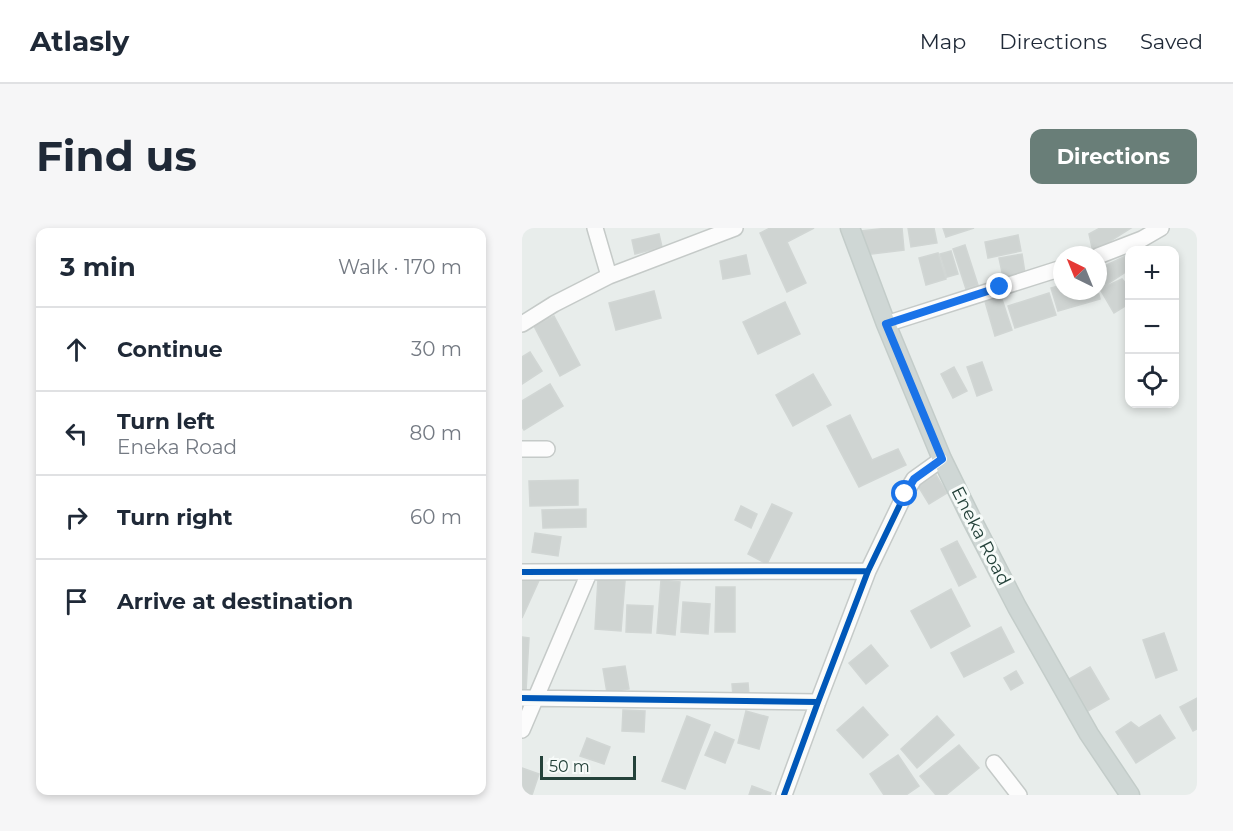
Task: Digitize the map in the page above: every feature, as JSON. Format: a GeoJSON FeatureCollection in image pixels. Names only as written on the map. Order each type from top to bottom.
{"type":"FeatureCollection","features":[{"type":"Feature","properties":{"kind":"main road","name":"Eneka Road"},"geometry":{"type":"LineString","coordinates":[[850,228],[886,324],[942,459],[972,520],[1017,607],[1089,734],[1130,795]]}},
{"type":"Feature","properties":{"kind":"street"},"geometry":{"type":"LineString","coordinates":[[595,228],[609,276]]}},
{"type":"Feature","properties":{"kind":"street"},"geometry":{"type":"LineString","coordinates":[[522,324],[554,304],[609,276],[735,228]]}},
{"type":"Feature","properties":{"kind":"street"},"geometry":{"type":"LineString","coordinates":[[1107,254],[1145,245],[1161,228]]}},
{"type":"Feature","properties":{"kind":"street"},"geometry":{"type":"LineString","coordinates":[[886,324],[1053,271]]}},
{"type":"Feature","properties":{"kind":"street"},"geometry":{"type":"LineString","coordinates":[[522,449],[547,449]]}},
{"type":"Feature","properties":{"kind":"street"},"geometry":{"type":"LineString","coordinates":[[784,795],[868,571],[914,479],[942,459]]}},
{"type":"Feature","properties":{"kind":"street"},"geometry":{"type":"LineString","coordinates":[[522,572],[868,571]]}},
{"type":"Feature","properties":{"kind":"street"},"geometry":{"type":"LineString","coordinates":[[522,730],[529,698],[590,573]]}},
{"type":"Feature","properties":{"kind":"street"},"geometry":{"type":"LineString","coordinates":[[529,698],[818,702]]}},
{"type":"Feature","properties":{"kind":"street"},"geometry":{"type":"LineString","coordinates":[[994,763],[1019,795]]}},
{"type":"Feature","properties":{"kind":"building"},"geometry":{"type":"Polygon","coordinates":[[[770,228],[814,228],[787,242],[806,283],[787,292],[760,233],[770,228]]]}},
{"type":"Feature","properties":{"kind":"building"},"geometry":{"type":"Polygon","coordinates":[[[902,228],[904,250],[864,255],[861,231],[902,228]]]}},
{"type":"Feature","properties":{"kind":"building"},"geometry":{"type":"Polygon","coordinates":[[[908,228],[934,228],[937,243],[911,247],[908,228]]]}},
{"type":"Feature","properties":{"kind":"building"},"geometry":{"type":"Polygon","coordinates":[[[943,228],[974,228],[946,237],[943,228]]]}},
{"type":"Feature","properties":{"kind":"building"},"geometry":{"type":"Polygon","coordinates":[[[1100,228],[1131,228],[1102,246],[1092,246],[1089,234],[1100,228]]]}},
{"type":"Feature","properties":{"kind":"building"},"geometry":{"type":"Polygon","coordinates":[[[659,234],[662,247],[635,254],[632,240],[659,234]]]}},
{"type":"Feature","properties":{"kind":"building"},"geometry":{"type":"Polygon","coordinates":[[[1018,235],[1021,251],[988,258],[985,242],[1018,235]]]}},
{"type":"Feature","properties":{"kind":"building"},"geometry":{"type":"Polygon","coordinates":[[[965,245],[978,285],[966,289],[953,249],[965,245]]]}},
{"type":"Feature","properties":{"kind":"building"},"geometry":{"type":"Polygon","coordinates":[[[951,251],[958,274],[947,277],[940,254],[951,251]]]}},
{"type":"Feature","properties":{"kind":"building"},"geometry":{"type":"Polygon","coordinates":[[[938,253],[946,279],[926,285],[919,258],[938,253]]]}},
{"type":"Feature","properties":{"kind":"building"},"geometry":{"type":"Polygon","coordinates":[[[1022,254],[1025,273],[1003,277],[999,258],[1022,254]]]}},
{"type":"Feature","properties":{"kind":"building"},"geometry":{"type":"Polygon","coordinates":[[[746,255],[750,274],[723,279],[720,261],[746,255]]]}},
{"type":"Feature","properties":{"kind":"building"},"geometry":{"type":"Polygon","coordinates":[[[1125,256],[1125,272],[1107,284],[1107,265],[1125,256]]]}},
{"type":"Feature","properties":{"kind":"building"},"geometry":{"type":"Polygon","coordinates":[[[1122,279],[1125,282],[1125,306],[1114,313],[1106,300],[1107,286],[1122,279]]]}},
{"type":"Feature","properties":{"kind":"building"},"geometry":{"type":"Polygon","coordinates":[[[654,291],[661,318],[616,330],[609,303],[654,291]]]}},
{"type":"Feature","properties":{"kind":"building"},"geometry":{"type":"Polygon","coordinates":[[[1000,293],[1012,330],[995,336],[984,298],[1000,293]]]}},
{"type":"Feature","properties":{"kind":"building"},"geometry":{"type":"Polygon","coordinates":[[[1049,293],[1056,315],[1015,328],[1008,306],[1049,293]]]}},
{"type":"Feature","properties":{"kind":"building"},"geometry":{"type":"Polygon","coordinates":[[[1055,300],[1096,300],[1058,311],[1055,300]]]}},
{"type":"Feature","properties":{"kind":"building"},"geometry":{"type":"Polygon","coordinates":[[[785,302],[800,334],[758,354],[743,322],[785,302]]]}},
{"type":"Feature","properties":{"kind":"building"},"geometry":{"type":"Polygon","coordinates":[[[554,316],[580,365],[560,376],[534,326],[554,316]]]}},
{"type":"Feature","properties":{"kind":"building"},"geometry":{"type":"Polygon","coordinates":[[[530,352],[542,371],[522,384],[522,357],[530,352]]]}},
{"type":"Feature","properties":{"kind":"building"},"geometry":{"type":"Polygon","coordinates":[[[982,362],[992,390],[977,396],[967,367],[982,362]]]}},
{"type":"Feature","properties":{"kind":"building"},"geometry":{"type":"Polygon","coordinates":[[[954,367],[967,391],[953,398],[941,374],[954,367]]]}},
{"type":"Feature","properties":{"kind":"building"},"geometry":{"type":"Polygon","coordinates":[[[813,374],[831,405],[793,426],[776,395],[813,374]]]}},
{"type":"Feature","properties":{"kind":"building"},"geometry":{"type":"Polygon","coordinates":[[[550,384],[563,406],[524,430],[522,401],[550,384]]]}},
{"type":"Feature","properties":{"kind":"building"},"geometry":{"type":"Polygon","coordinates":[[[850,415],[872,460],[898,449],[906,465],[859,487],[827,426],[850,415]]]}},
{"type":"Feature","properties":{"kind":"building"},"geometry":{"type":"Polygon","coordinates":[[[936,475],[947,493],[929,504],[918,486],[936,475]]]}},
{"type":"Feature","properties":{"kind":"building"},"geometry":{"type":"Polygon","coordinates":[[[578,480],[578,505],[530,506],[529,481],[578,480]]]}},
{"type":"Feature","properties":{"kind":"building"},"geometry":{"type":"Polygon","coordinates":[[[772,504],[792,513],[767,564],[748,554],[772,504]]]}},
{"type":"Feature","properties":{"kind":"building"},"geometry":{"type":"Polygon","coordinates":[[[741,506],[757,514],[751,528],[735,520],[741,506]]]}},
{"type":"Feature","properties":{"kind":"building"},"geometry":{"type":"Polygon","coordinates":[[[586,509],[586,527],[543,528],[542,510],[586,509]]]}},
{"type":"Feature","properties":{"kind":"building"},"geometry":{"type":"Polygon","coordinates":[[[535,533],[561,537],[558,556],[532,552],[535,533]]]}},
{"type":"Feature","properties":{"kind":"building"},"geometry":{"type":"Polygon","coordinates":[[[957,541],[976,577],[959,586],[941,549],[957,541]]]}},
{"type":"Feature","properties":{"kind":"building"},"geometry":{"type":"Polygon","coordinates":[[[522,576],[541,576],[522,618],[522,576]]]}},
{"type":"Feature","properties":{"kind":"building"},"geometry":{"type":"Polygon","coordinates":[[[598,579],[625,581],[621,631],[595,629],[598,579]]]}},
{"type":"Feature","properties":{"kind":"building"},"geometry":{"type":"Polygon","coordinates":[[[661,580],[680,582],[675,635],[657,633],[661,580]]]}},
{"type":"Feature","properties":{"kind":"building"},"geometry":{"type":"Polygon","coordinates":[[[716,587],[735,587],[735,632],[715,632],[716,587]]]}},
{"type":"Feature","properties":{"kind":"building"},"geometry":{"type":"Polygon","coordinates":[[[951,589],[970,626],[931,648],[911,611],[951,589]]]}},
{"type":"Feature","properties":{"kind":"building"},"geometry":{"type":"Polygon","coordinates":[[[683,602],[710,604],[708,634],[681,632],[683,602]]]}},
{"type":"Feature","properties":{"kind":"building"},"geometry":{"type":"Polygon","coordinates":[[[627,605],[653,606],[651,633],[626,632],[627,605]]]}},
{"type":"Feature","properties":{"kind":"building"},"geometry":{"type":"Polygon","coordinates":[[[1001,627],[1014,652],[964,677],[951,653],[1001,627]]]}},
{"type":"Feature","properties":{"kind":"building"},"geometry":{"type":"Polygon","coordinates":[[[1164,633],[1177,670],[1156,678],[1143,640],[1164,633]]]}},
{"type":"Feature","properties":{"kind":"building"},"geometry":{"type":"Polygon","coordinates":[[[522,637],[529,638],[526,691],[522,690],[522,637]]]}},
{"type":"Feature","properties":{"kind":"building"},"geometry":{"type":"Polygon","coordinates":[[[871,645],[888,666],[866,684],[849,663],[871,645]]]}},
{"type":"Feature","properties":{"kind":"building"},"geometry":{"type":"Polygon","coordinates":[[[625,666],[629,689],[607,693],[603,669],[625,666]]]}},
{"type":"Feature","properties":{"kind":"building"},"geometry":{"type":"Polygon","coordinates":[[[1090,667],[1109,699],[1088,711],[1069,679],[1090,667]]]}},
{"type":"Feature","properties":{"kind":"building"},"geometry":{"type":"Polygon","coordinates":[[[1016,671],[1023,683],[1011,690],[1004,678],[1016,671]]]}},
{"type":"Feature","properties":{"kind":"building"},"geometry":{"type":"Polygon","coordinates":[[[748,683],[749,695],[733,696],[732,684],[748,683]]]}},
{"type":"Feature","properties":{"kind":"building"},"geometry":{"type":"Polygon","coordinates":[[[1197,698],[1197,729],[1193,731],[1180,707],[1197,698]]]}},
{"type":"Feature","properties":{"kind":"building"},"geometry":{"type":"Polygon","coordinates":[[[863,707],[888,735],[863,758],[837,730],[863,707]]]}},
{"type":"Feature","properties":{"kind":"building"},"geometry":{"type":"Polygon","coordinates":[[[623,710],[645,711],[644,732],[622,731],[623,710]]]}},
{"type":"Feature","properties":{"kind":"building"},"geometry":{"type":"Polygon","coordinates":[[[746,711],[768,717],[759,749],[738,743],[746,711]]]}},
{"type":"Feature","properties":{"kind":"building"},"geometry":{"type":"Polygon","coordinates":[[[1160,715],[1175,738],[1136,763],[1116,732],[1131,722],[1139,728],[1160,715]]]}},
{"type":"Feature","properties":{"kind":"building"},"geometry":{"type":"Polygon","coordinates":[[[687,716],[710,725],[685,789],[662,781],[687,716]]]}},
{"type":"Feature","properties":{"kind":"building"},"geometry":{"type":"Polygon","coordinates":[[[937,716],[954,735],[917,768],[901,749],[937,716]]]}},
{"type":"Feature","properties":{"kind":"building"},"geometry":{"type":"Polygon","coordinates":[[[715,732],[734,740],[725,763],[705,755],[715,732]]]}},
{"type":"Feature","properties":{"kind":"building"},"geometry":{"type":"Polygon","coordinates":[[[587,738],[610,747],[604,764],[580,756],[587,738]]]}},
{"type":"Feature","properties":{"kind":"building"},"geometry":{"type":"Polygon","coordinates":[[[959,745],[979,768],[946,795],[936,795],[920,776],[959,745]]]}},
{"type":"Feature","properties":{"kind":"building"},"geometry":{"type":"Polygon","coordinates":[[[898,755],[919,786],[906,795],[884,795],[870,774],[898,755]]]}},
{"type":"Feature","properties":{"kind":"building"},"geometry":{"type":"Polygon","coordinates":[[[522,768],[539,774],[532,795],[522,795],[522,768]]]}},
{"type":"Feature","properties":{"kind":"building"},"geometry":{"type":"Polygon","coordinates":[[[752,786],[771,793],[770,795],[749,795],[752,786]]]}},
{"type":"Feature","properties":{"kind":"cycle path"},"geometry":{"type":"LineString","coordinates":[[784,795],[868,571],[914,479],[942,459]]}},
{"type":"Feature","properties":{"kind":"cycle path"},"geometry":{"type":"LineString","coordinates":[[522,572],[868,571]]}},
{"type":"Feature","properties":{"kind":"cycle path"},"geometry":{"type":"LineString","coordinates":[[522,698],[818,702]]}},
{"type":"Feature","properties":{"kind":"route"},"geometry":{"type":"LineString","coordinates":[[905,494],[914,479],[942,459],[886,324],[1000,287]]}}]}
